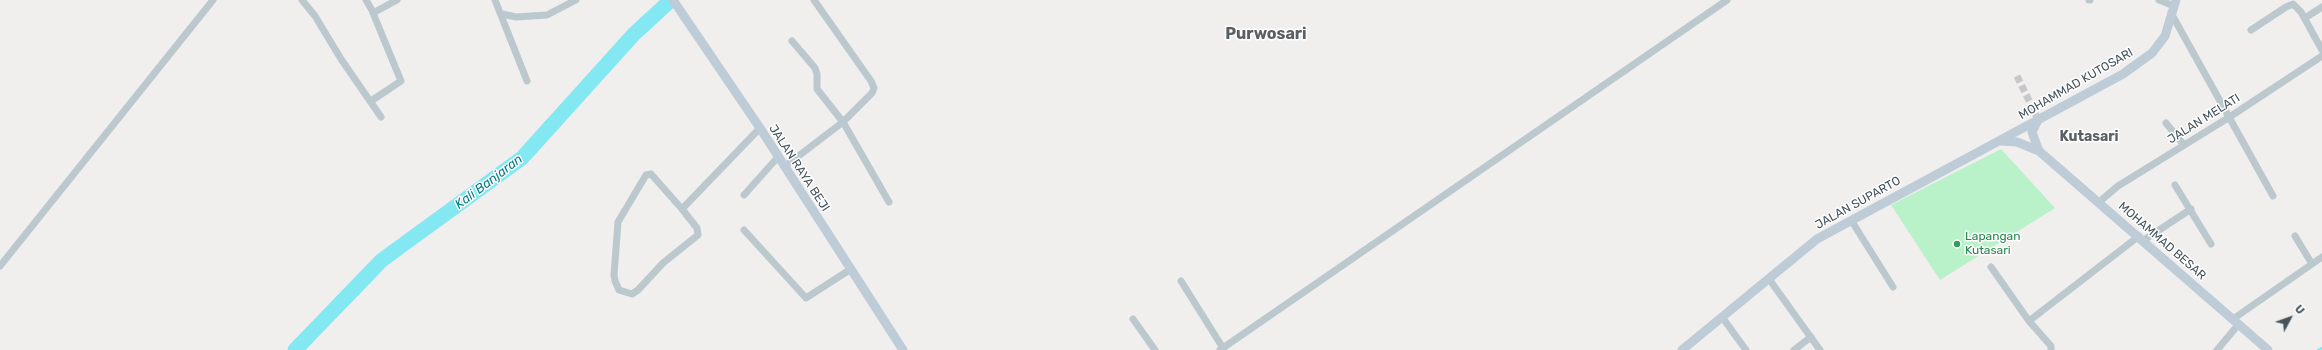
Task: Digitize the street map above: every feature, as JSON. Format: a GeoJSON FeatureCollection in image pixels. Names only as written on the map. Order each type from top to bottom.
{"type":"FeatureCollection","features":[{"type":"Feature","properties":{"kind":"street"},"geometry":{"type":"LineString","coordinates":[[0,266],[213,0]]}},
{"type":"Feature","properties":{"kind":"street"},"geometry":{"type":"LineString","coordinates":[[302,0],[315,16],[341,59],[381,117]]}},
{"type":"Feature","properties":{"kind":"street"},"geometry":{"type":"LineString","coordinates":[[366,0],[373,12],[382,39],[401,80],[370,101]]}},
{"type":"Feature","properties":{"kind":"street"},"geometry":{"type":"LineString","coordinates":[[373,12],[397,0]]}},
{"type":"Feature","properties":{"kind":"street"},"geometry":{"type":"LineString","coordinates":[[495,0],[502,14],[517,62],[526,81]]}},
{"type":"Feature","properties":{"kind":"street"},"geometry":{"type":"LineString","coordinates":[[502,14],[516,17],[548,15],[576,0]]}},
{"type":"Feature","properties":{"kind":"street","name":"JALAN RAYA BEJI"},"geometry":{"type":"LineString","coordinates":[[674,0],[760,128],[902,350]]}},
{"type":"Feature","properties":{"kind":"street"},"geometry":{"type":"LineString","coordinates":[[784,167],[843,122],[872,93],[874,88],[871,80],[814,0]]}},
{"type":"Feature","properties":{"kind":"street"},"geometry":{"type":"LineString","coordinates":[[1181,282],[1221,349],[1727,0]]}},
{"type":"Feature","properties":{"kind":"street"},"geometry":{"type":"LineString","coordinates":[[2159,0],[2174,6],[2228,118],[2273,196]]}},
{"type":"Feature","properties":{"kind":"street"},"geometry":{"type":"LineString","coordinates":[[2250,30],[2292,4],[2296,6],[2305,18],[2322,50]]}},
{"type":"Feature","properties":{"kind":"street","name":"MOHAMMAD KUTOSARI"},"geometry":{"type":"LineString","coordinates":[[2001,140],[2123,74],[2152,53],[2164,36],[2174,6]]}},
{"type":"Feature","properties":{"kind":"street"},"geometry":{"type":"LineString","coordinates":[[2305,18],[2322,7]]}},
{"type":"Feature","properties":{"kind":"street"},"geometry":{"type":"LineString","coordinates":[[792,41],[815,68],[817,74],[817,89],[843,122],[889,202]]}},
{"type":"Feature","properties":{"kind":"street","name":"JALAN MELATI"},"geometry":{"type":"LineString","coordinates":[[2099,202],[2118,186],[2228,118],[2322,56]]}},
{"type":"Feature","properties":{"kind":"street"},"geometry":{"type":"LineString","coordinates":[[2038,119],[2032,132],[2039,151]]}},
{"type":"Feature","properties":{"kind":"street"},"geometry":{"type":"LineString","coordinates":[[2166,123],[2184,145]]}},
{"type":"Feature","properties":{"kind":"street"},"geometry":{"type":"LineString","coordinates":[[682,209],[760,128]]}},
{"type":"Feature","properties":{"kind":"street"},"geometry":{"type":"LineString","coordinates":[[2001,140],[2017,142],[2039,151]]}},
{"type":"Feature","properties":{"kind":"street","name":"JALAN SUPARTO"},"geometry":{"type":"LineString","coordinates":[[1682,350],[1817,239],[2001,140]]}},
{"type":"Feature","properties":{"kind":"street","name":"MOHAMMAD BESAR"},"geometry":{"type":"LineString","coordinates":[[2039,151],[2141,238],[2268,350]]}},
{"type":"Feature","properties":{"kind":"street"},"geometry":{"type":"LineString","coordinates":[[744,195],[778,157]]}},
{"type":"Feature","properties":{"kind":"street"},"geometry":{"type":"LineString","coordinates":[[650,174],[682,209],[697,228],[698,235],[662,262],[638,290],[632,294],[619,290],[614,275],[618,222],[646,175],[650,174]]}},
{"type":"Feature","properties":{"kind":"street"},"geometry":{"type":"LineString","coordinates":[[2175,185],[2192,209],[2211,244]]}},
{"type":"Feature","properties":{"kind":"street"},"geometry":{"type":"LineString","coordinates":[[2029,322],[2141,238],[2192,209]]}},
{"type":"Feature","properties":{"kind":"street"},"geometry":{"type":"LineString","coordinates":[[1851,220],[1893,287]]}},
{"type":"Feature","properties":{"kind":"street"},"geometry":{"type":"LineString","coordinates":[[744,230],[806,298],[850,269]]}},
{"type":"Feature","properties":{"kind":"street"},"geometry":{"type":"LineString","coordinates":[[2295,236],[2312,264]]}},
{"type":"Feature","properties":{"kind":"street"},"geometry":{"type":"LineString","coordinates":[[2217,350],[2236,322],[2322,257]]}},
{"type":"Feature","properties":{"kind":"street"},"geometry":{"type":"LineString","coordinates":[[1991,267],[2029,322],[2051,346],[2052,350]]}},
{"type":"Feature","properties":{"kind":"street"},"geometry":{"type":"LineString","coordinates":[[1769,279],[1820,350]]}},
{"type":"Feature","properties":{"kind":"street"},"geometry":{"type":"LineString","coordinates":[[1722,317],[1746,350]]}},
{"type":"Feature","properties":{"kind":"street"},"geometry":{"type":"LineString","coordinates":[[1133,319],[1155,350]]}},
{"type":"Feature","properties":{"kind":"street"},"geometry":{"type":"LineString","coordinates":[[1794,350],[1811,337]]}},
{"type":"Feature","properties":{"kind":"green space","name":"Lapangan Kutasari"},"geometry":{"type":"Polygon","coordinates":[[[2001,149],[2055,208],[1940,280],[1891,205],[2001,149]]]}},
{"type":"Feature","properties":{"kind":"waterway","name":"Kali Banjaran"},"geometry":{"type":"LineString","coordinates":[[295,350],[382,260],[522,158],[634,34],[671,0]]}},
{"type":"Feature","properties":{"kind":"waterway"},"geometry":{"type":"LineString","coordinates":[[2318,350],[2322,348]]}},
{"type":"Feature","properties":{"kind":"tunnel"},"geometry":{"type":"LineString","coordinates":[[2017,76],[2038,119]]}},
{"type":"Feature","properties":{"kind":"place","name":"Lapangan Kutasari"},"geometry":{"type":"Point","coordinates":[1957,244]}},
{"type":"Feature","properties":{"kind":"district","name":"Purwosari"},"geometry":{"type":"Point","coordinates":[1266,34]}},
{"type":"Feature","properties":{"kind":"district","name":"Kutasari"},"geometry":{"type":"Point","coordinates":[2089,137]}}]}
